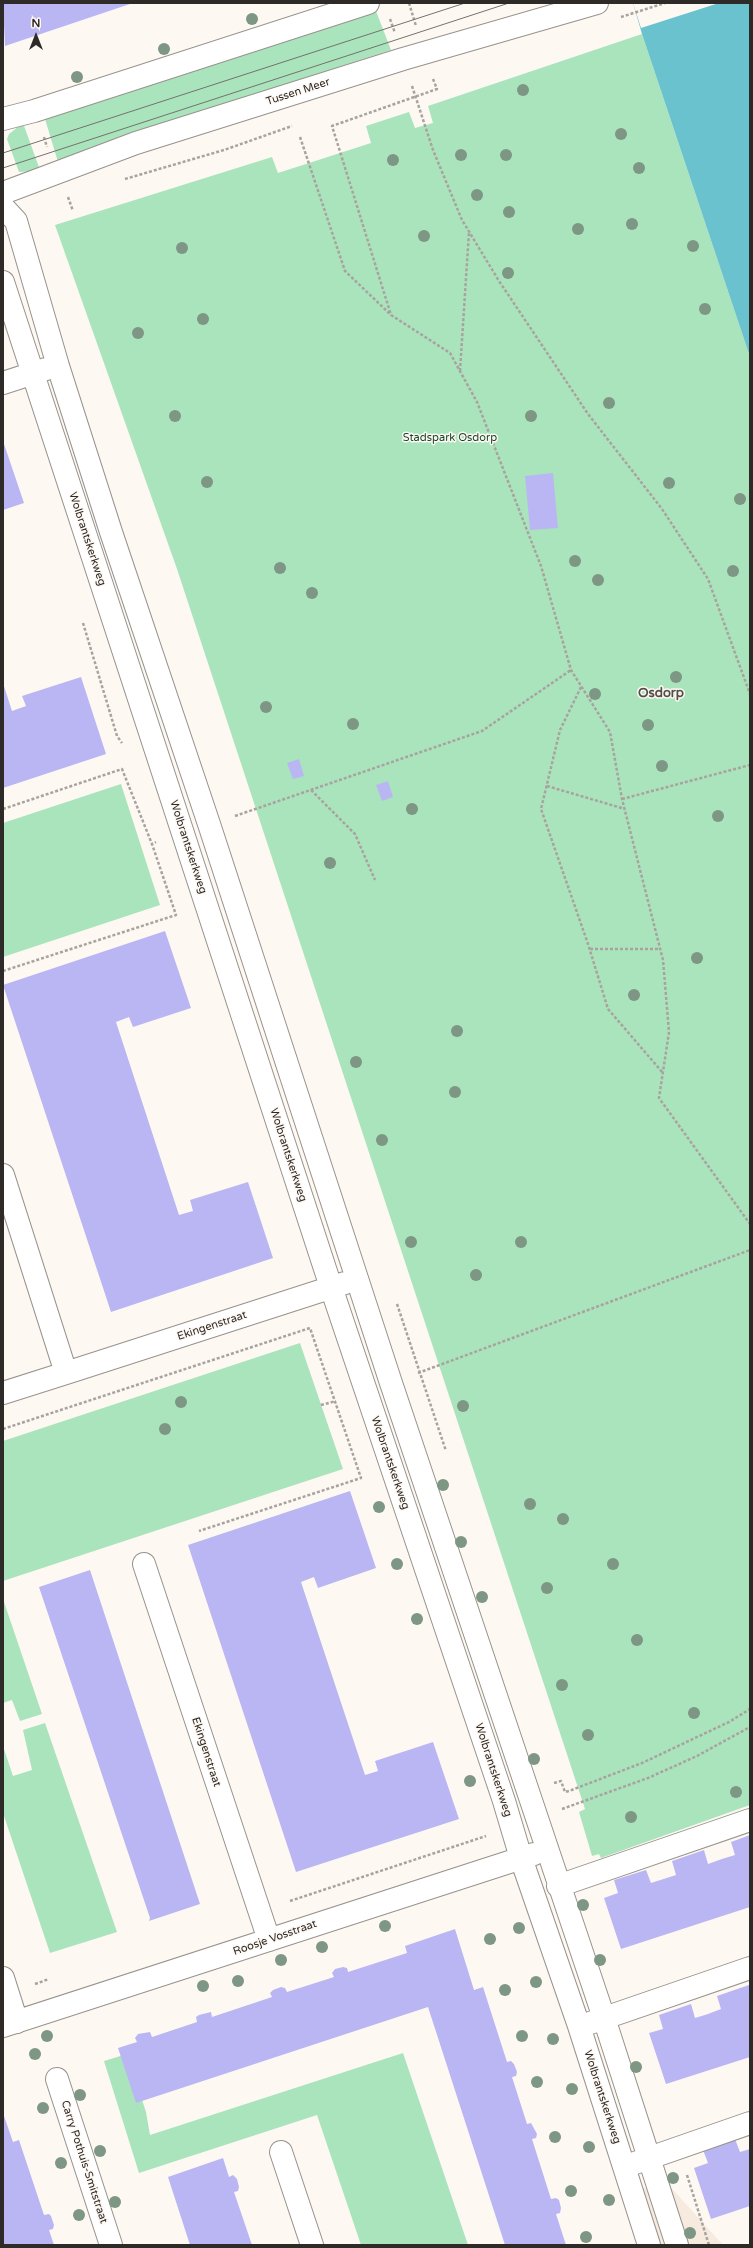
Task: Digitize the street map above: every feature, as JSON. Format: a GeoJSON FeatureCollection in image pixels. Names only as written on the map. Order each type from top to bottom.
{"type":"FeatureCollection","features":[{"type":"Feature","properties":{"kind":"street"},"geometry":{"type":"LineString","coordinates":[[3,119],[368,3]]}},
{"type":"Feature","properties":{"kind":"street","name":"Tussen Meer"},"geometry":{"type":"LineString","coordinates":[[3,193],[136,143],[425,53],[590,5]]}},
{"type":"Feature","properties":{"kind":"street"},"geometry":{"type":"LineString","coordinates":[[3,207],[16,221],[58,366],[111,532],[209,824],[391,1383],[529,1793],[558,1886],[604,2018],[677,2245]]}},
{"type":"Feature","properties":{"kind":"street","name":"Wolbrantskerkweg"},"geometry":{"type":"LineString","coordinates":[[3,282],[331,1287],[504,1801],[521,1858],[579,2026],[649,2245]]}},
{"type":"Feature","properties":{"kind":"street"},"geometry":{"type":"LineString","coordinates":[[3,383],[58,366]]}},
{"type":"Feature","properties":{"kind":"street"},"geometry":{"type":"LineString","coordinates":[[3,1174],[66,1373]]}},
{"type":"Feature","properties":{"kind":"street","name":"Ekingenstraat"},"geometry":{"type":"LineString","coordinates":[[3,1393],[357,1278]]}},
{"type":"Feature","properties":{"kind":"street","name":"Ekingenstraat"},"geometry":{"type":"LineString","coordinates":[[144,1564],[269,1940]]}},
{"type":"Feature","properties":{"kind":"street"},"geometry":{"type":"LineString","coordinates":[[558,1886],[750,1820]]}},
{"type":"Feature","properties":{"kind":"street","name":"Roosje Vosstraat"},"geometry":{"type":"LineString","coordinates":[[10,2024],[269,1940],[362,1908],[547,1850]]}},
{"type":"Feature","properties":{"kind":"street"},"geometry":{"type":"LineString","coordinates":[[579,2026],[750,1968]]}},
{"type":"Feature","properties":{"kind":"street"},"geometry":{"type":"LineString","coordinates":[[3,1978],[10,2024]]}},
{"type":"Feature","properties":{"kind":"street","name":"Carry Pothuis-Smitstraat"},"geometry":{"type":"LineString","coordinates":[[57,2079],[111,2245]]}},
{"type":"Feature","properties":{"kind":"street"},"geometry":{"type":"LineString","coordinates":[[625,2167],[750,2123]]}},
{"type":"Feature","properties":{"kind":"street"},"geometry":{"type":"LineString","coordinates":[[281,2152],[312,2245]]}},
{"type":"Feature","properties":{"kind":"path"},"geometry":{"type":"LineString","coordinates":[[391,315],[332,126],[437,89],[409,3]]}},
{"type":"Feature","properties":{"kind":"path"},"geometry":{"type":"LineString","coordinates":[[613,20],[665,3]]}},
{"type":"Feature","properties":{"kind":"path"},"geometry":{"type":"LineString","coordinates":[[411,84],[439,164],[462,220],[588,414],[662,509],[708,579],[750,694]]}},
{"type":"Feature","properties":{"kind":"path"},"geometry":{"type":"LineString","coordinates":[[300,137],[346,271],[391,315],[450,352],[477,402],[541,566],[571,670],[610,732],[622,799],[660,949],[669,1032],[659,1098],[750,1224]]}},
{"type":"Feature","properties":{"kind":"path"},"geometry":{"type":"LineString","coordinates":[[460,371],[469,232]]}},
{"type":"Feature","properties":{"kind":"path"},"geometry":{"type":"LineString","coordinates":[[209,824],[482,731],[571,670]]}},
{"type":"Feature","properties":{"kind":"path"},"geometry":{"type":"LineString","coordinates":[[581,686],[560,730],[541,808],[590,949],[608,1009],[663,1073]]}},
{"type":"Feature","properties":{"kind":"path"},"geometry":{"type":"LineString","coordinates":[[622,799],[750,765]]}},
{"type":"Feature","properties":{"kind":"path"},"geometry":{"type":"LineString","coordinates":[[3,808],[122,769],[152,844],[176,915],[3,971]]}},
{"type":"Feature","properties":{"kind":"path"},"geometry":{"type":"LineString","coordinates":[[547,786],[625,810]]}},
{"type":"Feature","properties":{"kind":"path"},"geometry":{"type":"LineString","coordinates":[[310,790],[355,834],[375,880]]}},
{"type":"Feature","properties":{"kind":"path"},"geometry":{"type":"LineString","coordinates":[[152,844],[183,833]]}},
{"type":"Feature","properties":{"kind":"path"},"geometry":{"type":"LineString","coordinates":[[590,949],[660,949]]}},
{"type":"Feature","properties":{"kind":"path"},"geometry":{"type":"LineString","coordinates":[[391,1383],[750,1250]]}},
{"type":"Feature","properties":{"kind":"path"},"geometry":{"type":"LineString","coordinates":[[3,1429],[310,1328],[361,1478],[199,1530]]}},
{"type":"Feature","properties":{"kind":"path"},"geometry":{"type":"LineString","coordinates":[[321,1405],[366,1392]]}},
{"type":"Feature","properties":{"kind":"path"},"geometry":{"type":"LineString","coordinates":[[529,1793],[561,1781],[565,1792],[569,1791],[642,1762],[729,1722],[750,1709]]}},
{"type":"Feature","properties":{"kind":"path"},"geometry":{"type":"LineString","coordinates":[[563,1809],[648,1778],[690,1759],[750,1726]]}},
{"type":"Feature","properties":{"kind":"shaded area"},"geometry":{"type":"Polygon","coordinates":[[[665,2181],[723,2245],[641,2245],[624,2195],[665,2181]]]}},
{"type":"Feature","properties":{"kind":"green space"},"geometry":{"type":"Polygon","coordinates":[[[376,11],[391,50],[122,137],[58,162],[45,119],[376,11]]]}},
{"type":"Feature","properties":{"kind":"green space","name":"Stadspark Osdorp"},"geometry":{"type":"Polygon","coordinates":[[[642,34],[750,357],[750,1805],[601,1858],[599,1854],[592,1856],[579,1812],[585,1809],[177,569],[55,225],[272,157],[278,173],[371,143],[366,126],[409,112],[415,128],[433,123],[428,106],[642,34]]]}},
{"type":"Feature","properties":{"kind":"green space"},"geometry":{"type":"Polygon","coordinates":[[[23,123],[40,170],[37,171],[19,172],[7,139],[9,134],[23,123]]]}},
{"type":"Feature","properties":{"kind":"green space"},"geometry":{"type":"Polygon","coordinates":[[[121,784],[160,905],[3,957],[3,823],[121,784]]]}},
{"type":"Feature","properties":{"kind":"green space"},"geometry":{"type":"Polygon","coordinates":[[[300,1343],[343,1469],[3,1581],[3,1441],[300,1343]]]}},
{"type":"Feature","properties":{"kind":"green space"},"geometry":{"type":"Polygon","coordinates":[[[3,1599],[42,1714],[20,1721],[12,1700],[3,1703],[3,1599]]]}},
{"type":"Feature","properties":{"kind":"green space"},"geometry":{"type":"Polygon","coordinates":[[[45,1723],[117,1932],[50,1953],[3,1813],[3,1746],[13,1776],[32,1770],[23,1730],[45,1723]]]}},
{"type":"Feature","properties":{"kind":"green space"},"geometry":{"type":"Polygon","coordinates":[[[403,2053],[468,2245],[361,2245],[317,2115],[139,2173],[104,2061],[127,2054],[146,2112],[150,2135],[403,2053]]]}},
{"type":"Feature","properties":{"kind":"water"},"geometry":{"type":"Polygon","coordinates":[[[633,3],[750,3],[750,357],[642,34],[633,3]]]}},
{"type":"Feature","properties":{"kind":"pier"},"geometry":{"type":"Polygon","coordinates":[[[633,3],[719,3],[641,28],[633,3]]]}},
{"type":"Feature","properties":{"kind":"building"},"geometry":{"type":"Polygon","coordinates":[[[3,3],[133,3],[5,46],[3,3]]]}},
{"type":"Feature","properties":{"kind":"building"},"geometry":{"type":"Polygon","coordinates":[[[3,441],[24,503],[3,510],[3,441]]]}},
{"type":"Feature","properties":{"kind":"building"},"geometry":{"type":"Polygon","coordinates":[[[553,473],[558,528],[530,530],[525,476],[553,473]]]}},
{"type":"Feature","properties":{"kind":"building"},"geometry":{"type":"Polygon","coordinates":[[[81,677],[106,754],[3,788],[3,683],[12,711],[26,706],[22,696],[81,677]]]}},
{"type":"Feature","properties":{"kind":"building"},"geometry":{"type":"Polygon","coordinates":[[[299,759],[304,776],[293,779],[287,763],[299,759]]]}},
{"type":"Feature","properties":{"kind":"building"},"geometry":{"type":"Polygon","coordinates":[[[388,781],[393,797],[382,801],[376,785],[388,781]]]}},
{"type":"Feature","properties":{"kind":"building"},"geometry":{"type":"Polygon","coordinates":[[[165,931],[191,1008],[133,1027],[129,1017],[116,1022],[179,1215],[193,1211],[190,1200],[248,1182],[273,1258],[111,1312],[3,985],[165,931]]]}},
{"type":"Feature","properties":{"kind":"building"},"geometry":{"type":"Polygon","coordinates":[[[350,1491],[376,1568],[318,1588],[314,1577],[301,1582],[365,1775],[378,1771],[375,1761],[433,1742],[459,1819],[296,1872],[188,1545],[350,1491]]]}},
{"type":"Feature","properties":{"kind":"building"},"geometry":{"type":"Polygon","coordinates":[[[90,1570],[200,1904],[149,1921],[150,1918],[39,1587],[90,1570]]]}},
{"type":"Feature","properties":{"kind":"building"},"geometry":{"type":"Polygon","coordinates":[[[750,1835],[750,1907],[621,1949],[604,1898],[618,1893],[614,1880],[646,1870],[651,1883],[676,1875],[672,1861],[704,1850],[708,1864],[735,1855],[731,1842],[750,1835]]]}},
{"type":"Feature","properties":{"kind":"building"},"geometry":{"type":"Polygon","coordinates":[[[455,1929],[474,1990],[483,1987],[507,2062],[511,2061],[514,2064],[517,2072],[516,2076],[512,2077],[527,2124],[531,2123],[537,2134],[536,2138],[532,2139],[551,2199],[556,2198],[559,2200],[561,2208],[560,2213],[556,2214],[566,2245],[505,2245],[428,2007],[136,2103],[118,2048],[137,2042],[135,2038],[138,2034],[150,2032],[152,2037],[197,2022],[196,2017],[199,2015],[211,2012],[212,2017],[272,1997],[270,1993],[281,1987],[285,1988],[287,1992],[334,1977],[332,1973],[335,1969],[343,1967],[347,1968],[348,1972],[407,1953],[405,1946],[455,1929]]]}},
{"type":"Feature","properties":{"kind":"building"},"geometry":{"type":"Polygon","coordinates":[[[749,1985],[750,2057],[666,2084],[649,2033],[663,2029],[659,2015],[691,2004],[695,2018],[708,2014],[721,2009],[717,1996],[749,1985]]]}},
{"type":"Feature","properties":{"kind":"building"},"geometry":{"type":"Polygon","coordinates":[[[3,2113],[13,2142],[19,2140],[44,2215],[49,2214],[51,2216],[54,2225],[53,2229],[49,2230],[54,2245],[3,2245],[3,2113]]]}},
{"type":"Feature","properties":{"kind":"building"},"geometry":{"type":"Polygon","coordinates":[[[735,2139],[740,2152],[750,2149],[750,2206],[711,2219],[694,2168],[708,2163],[703,2150],[735,2139]]]}},
{"type":"Feature","properties":{"kind":"building"},"geometry":{"type":"Polygon","coordinates":[[[223,2158],[229,2177],[233,2175],[237,2179],[239,2187],[238,2191],[234,2192],[252,2245],[190,2245],[168,2177],[223,2158]]]}},
{"type":"Feature","properties":{"kind":"tram line"},"geometry":{"type":"LineString","coordinates":[[3,153],[465,3]]}},
{"type":"Feature","properties":{"kind":"tram line"},"geometry":{"type":"LineString","coordinates":[[3,168],[509,3]]}},
{"type":"Feature","properties":{"kind":"district","name":"Osdorp"},"geometry":{"type":"Point","coordinates":[661,694]}}]}
